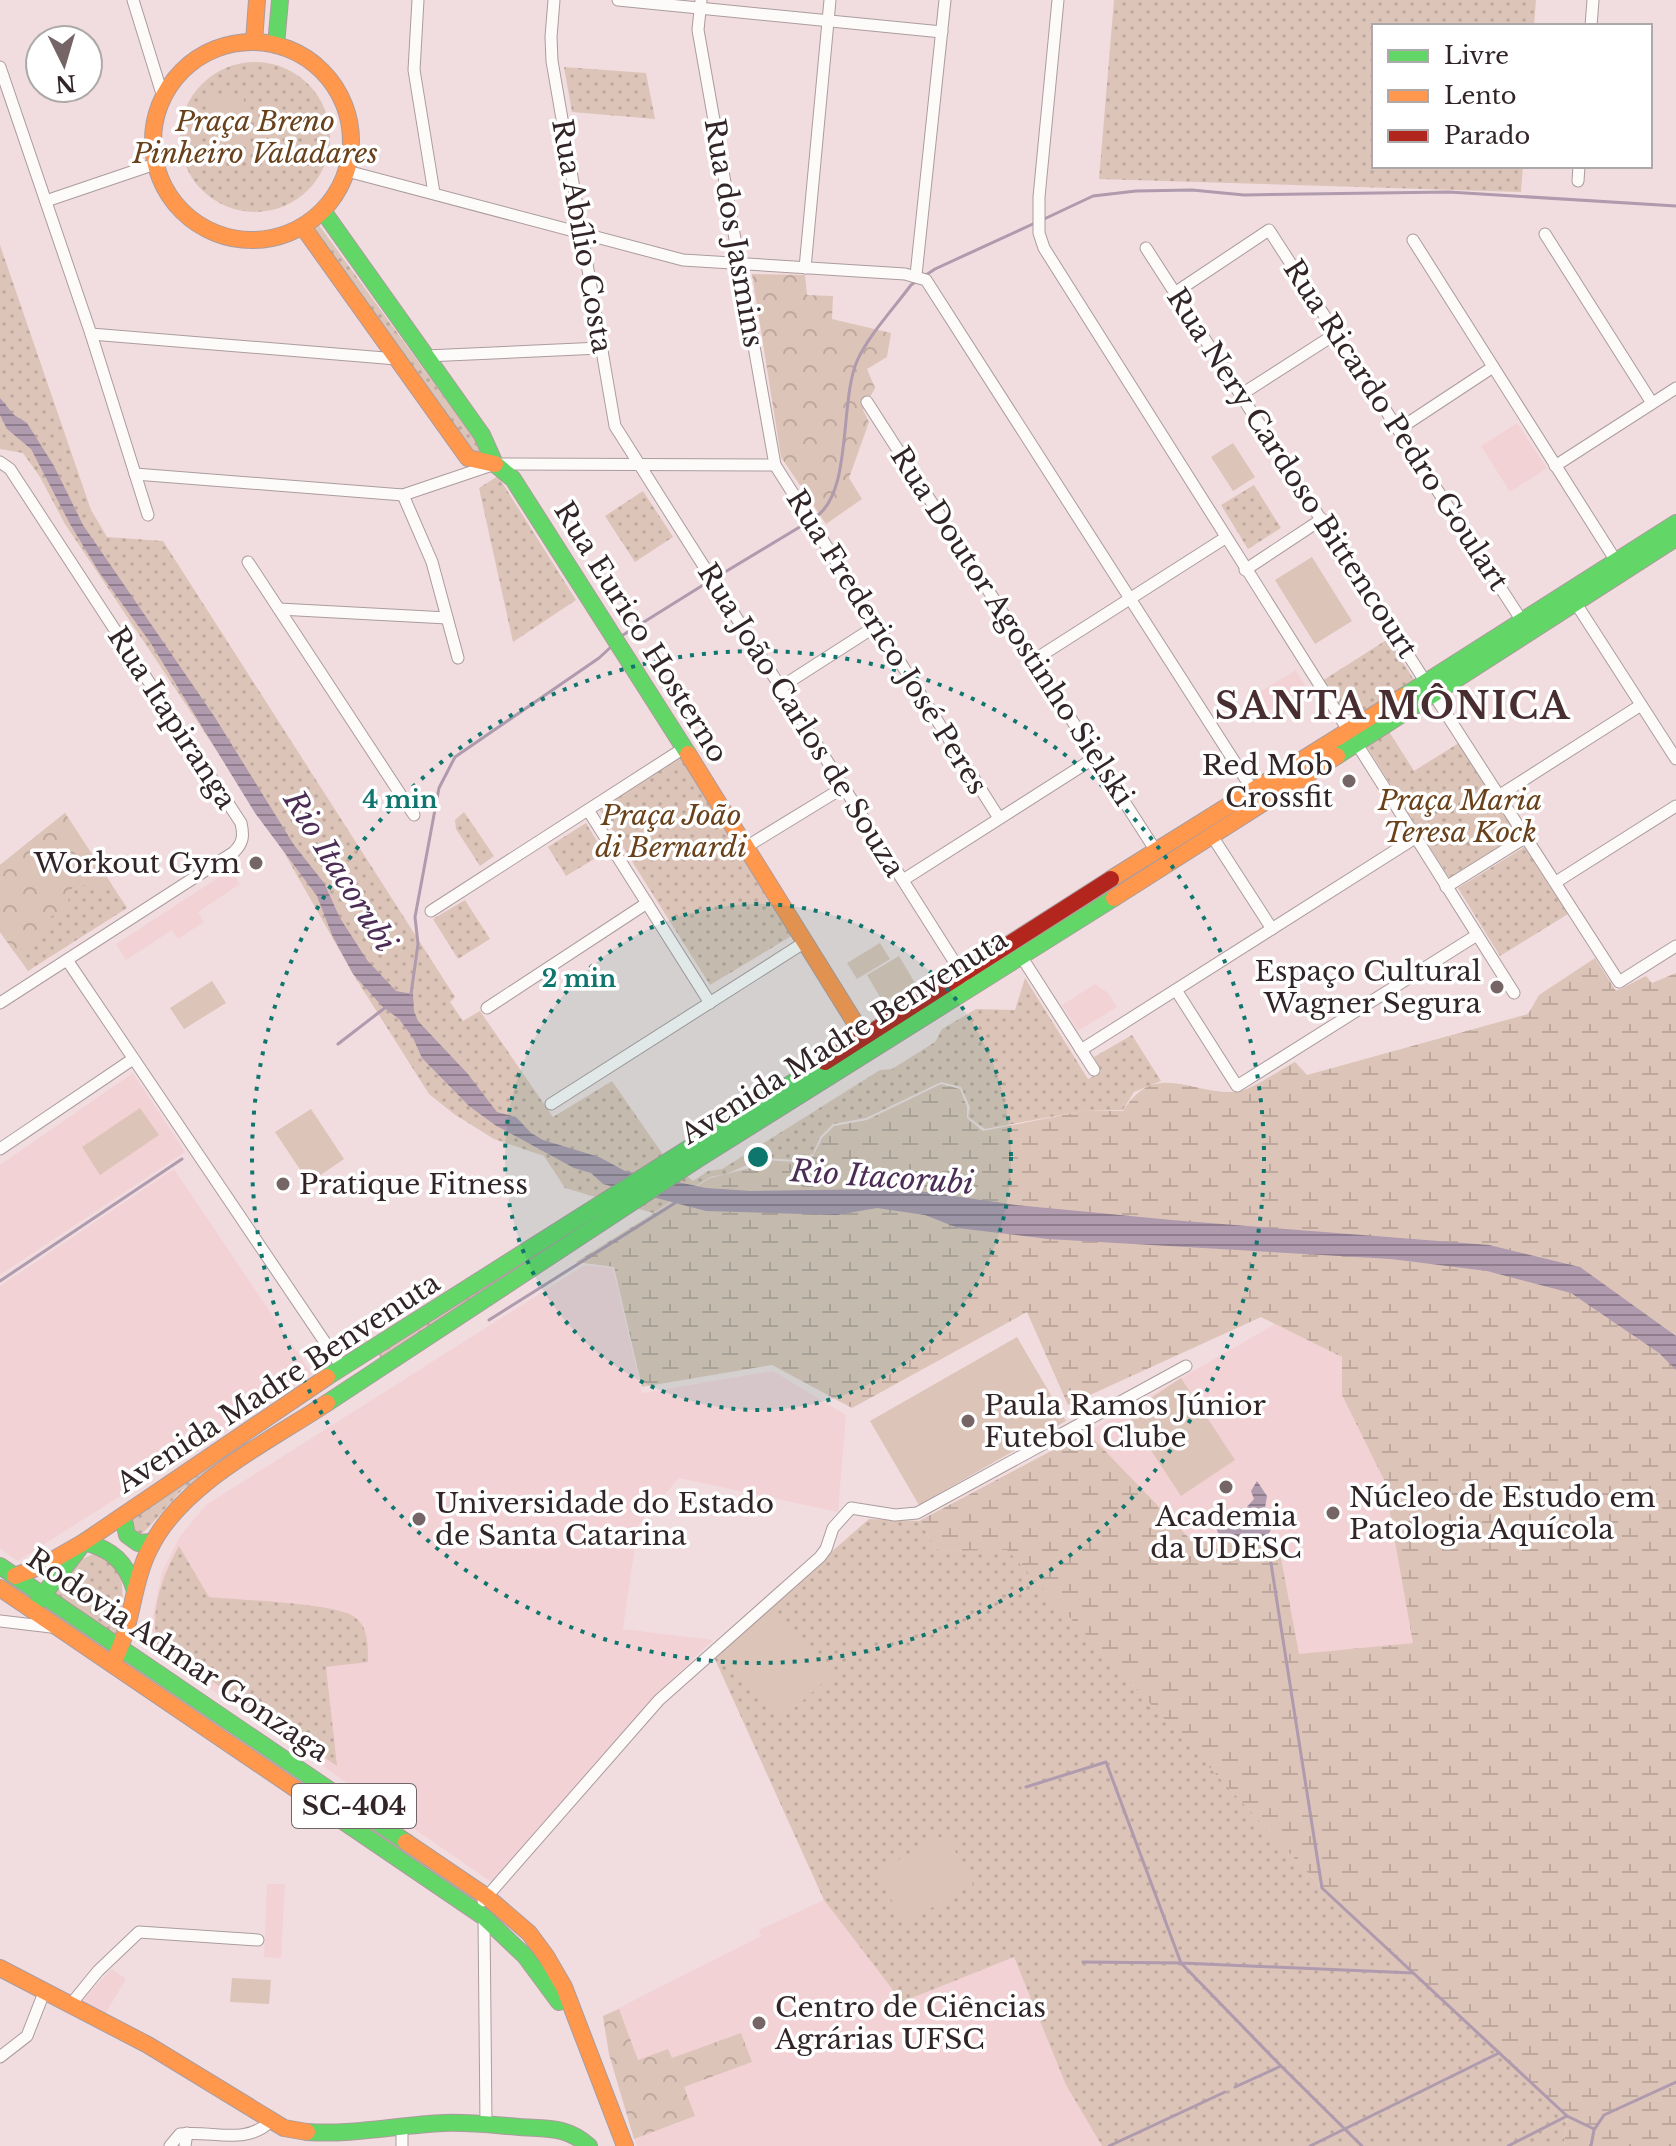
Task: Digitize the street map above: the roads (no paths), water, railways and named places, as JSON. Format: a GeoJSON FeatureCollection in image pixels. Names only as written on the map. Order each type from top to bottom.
{"type":"FeatureCollection","features":[{"type":"Feature","properties":{"kind":"main road"},"geometry":{"type":"LineString","coordinates":[[254,42],[257,0]]}},
{"type":"Feature","properties":{"kind":"main road"},"geometry":{"type":"LineString","coordinates":[[276,45],[280,0]]}},
{"type":"Feature","properties":{"kind":"main road"},"geometry":{"type":"LineString","coordinates":[[254,42],[276,45],[312,62],[339,93],[351,131],[347,171],[338,192],[323,211],[303,227],[278,237],[252,241],[225,237],[200,227],[180,210],[164,189],[155,164],[152,141],[155,119],[163,97],[191,63],[210,51],[231,44],[254,42]]}},
{"type":"Feature","properties":{"kind":"main road"},"geometry":{"type":"LineString","coordinates":[[323,211],[482,435],[495,464]]}},
{"type":"Feature","properties":{"kind":"main road"},"geometry":{"type":"LineString","coordinates":[[303,227],[468,458],[495,464]]}},
{"type":"Feature","properties":{"kind":"main road","name":"Rua Eurico Hosterno"},"geometry":{"type":"LineString","coordinates":[[495,464],[513,479],[618,641],[868,1044]]}},
{"type":"Feature","properties":{"kind":"main road","name":"Avenida Madre Benvenuta"},"geometry":{"type":"LineString","coordinates":[[1431,687],[1522,621],[1616,561],[1676,535]]}},
{"type":"Feature","properties":{"kind":"main road","name":"Avenida Madre Benvenuta"},"geometry":{"type":"LineString","coordinates":[[967,981],[1021,956],[1212,836],[1351,738],[1575,602],[1676,535]]}},
{"type":"Feature","properties":{"kind":"main road","name":"Avenida Madre Benvenuta"},"geometry":{"type":"LineString","coordinates":[[116,1656],[130,1625],[135,1591],[151,1542],[170,1514],[198,1488],[967,981],[1156,851],[1252,789],[1351,738]]}},
{"type":"Feature","properties":{"kind":"main road","name":"Avenida Madre Benvenuta"},"geometry":{"type":"LineString","coordinates":[[7,1571],[37,1568],[84,1542],[341,1366],[677,1156],[868,1044]]}},
{"type":"Feature","properties":{"kind":"main road"},"geometry":{"type":"LineString","coordinates":[[376,1344],[381,1369]]}},
{"type":"Feature","properties":{"kind":"main road"},"geometry":{"type":"LineString","coordinates":[[328,1403],[339,1380],[341,1366]]}},
{"type":"Feature","properties":{"kind":"main road"},"geometry":{"type":"LineString","coordinates":[[123,1516],[124,1529],[132,1540],[151,1542]]}},
{"type":"Feature","properties":{"kind":"main road"},"geometry":{"type":"LineString","coordinates":[[84,1542],[113,1552],[132,1576],[135,1591]]}},
{"type":"Feature","properties":{"kind":"main road","name":"Avenida Madre Benvenuta"},"geometry":{"type":"LineString","coordinates":[[31,1609],[44,1597],[84,1542]]}},
{"type":"Feature","properties":{"kind":"main road","name":"Rodovia Admar Gonzaga"},"geometry":{"type":"LineString","coordinates":[[7,1571],[116,1656],[480,1914],[514,1942],[534,1966],[590,2052]]}},
{"type":"Feature","properties":{"kind":"main road","name":"Rodovia Admar Gonzaga"},"geometry":{"type":"LineString","coordinates":[[0,1588],[59,1628],[116,1656],[487,1897],[529,1933],[564,1987],[625,2146]]}},
{"type":"Feature","properties":{"kind":"main road"},"geometry":{"type":"LineString","coordinates":[[0,1968],[175,2061],[301,2139],[338,2139],[441,2123],[560,2130],[575,2134],[589,2146]]}},
{"type":"Feature","properties":{"kind":"street"},"geometry":{"type":"LineString","coordinates":[[133,0],[163,97]]}},
{"type":"Feature","properties":{"kind":"street"},"geometry":{"type":"LineString","coordinates":[[418,0],[414,70],[434,193]]}},
{"type":"Feature","properties":{"kind":"street","name":"Rua Abílio Costa"},"geometry":{"type":"LineString","coordinates":[[554,0],[551,49],[612,418],[640,465]]}},
{"type":"Feature","properties":{"kind":"street"},"geometry":{"type":"LineString","coordinates":[[618,0],[701,4],[942,32]]}},
{"type":"Feature","properties":{"kind":"street"},"geometry":{"type":"LineString","coordinates":[[805,268],[830,0]]}},
{"type":"Feature","properties":{"kind":"street"},"geometry":{"type":"LineString","coordinates":[[945,0],[920,277],[1252,789]]}},
{"type":"Feature","properties":{"kind":"street"},"geometry":{"type":"LineString","coordinates":[[1058,0],[1039,197],[1039,233],[1044,248],[1514,993]]}},
{"type":"Feature","properties":{"kind":"street"},"geometry":{"type":"LineString","coordinates":[[1591,24],[1593,0]]}},
{"type":"Feature","properties":{"kind":"street","name":"Rua dos Jasmins"},"geometry":{"type":"LineString","coordinates":[[701,4],[698,30],[775,465]]}},
{"type":"Feature","properties":{"kind":"street"},"geometry":{"type":"LineString","coordinates":[[0,67],[91,334],[148,515]]}},
{"type":"Feature","properties":{"kind":"street"},"geometry":{"type":"LineString","coordinates":[[46,201],[155,164]]}},
{"type":"Feature","properties":{"kind":"street"},"geometry":{"type":"LineString","coordinates":[[1578,181],[1579,168]]}},
{"type":"Feature","properties":{"kind":"street"},"geometry":{"type":"LineString","coordinates":[[347,171],[683,260],[920,277]]}},
{"type":"Feature","properties":{"kind":"street","name":"Rua Ricardo Pedro Goulart"},"geometry":{"type":"LineString","coordinates":[[1176,292],[1269,230],[1522,621]]}},
{"type":"Feature","properties":{"kind":"street"},"geometry":{"type":"LineString","coordinates":[[1545,234],[1652,403]]}},
{"type":"Feature","properties":{"kind":"street"},"geometry":{"type":"LineString","coordinates":[[1413,240],[1616,561]]}},
{"type":"Feature","properties":{"kind":"street","name":"Rua Nery Cardoso Bittencourt"},"geometry":{"type":"LineString","coordinates":[[1146,248],[1619,982],[1676,946]]}},
{"type":"Feature","properties":{"kind":"street"},"geometry":{"type":"LineString","coordinates":[[1242,394],[1337,333]]}},
{"type":"Feature","properties":{"kind":"street"},"geometry":{"type":"LineString","coordinates":[[91,334],[397,359]]}},
{"type":"Feature","properties":{"kind":"street"},"geometry":{"type":"LineString","coordinates":[[426,356],[600,348]]}},
{"type":"Feature","properties":{"kind":"street"},"geometry":{"type":"LineString","coordinates":[[1399,429],[1493,367]]}},
{"type":"Feature","properties":{"kind":"street"},"geometry":{"type":"LineString","coordinates":[[1555,466],[1676,388]]}},
{"type":"Feature","properties":{"kind":"street","name":"Rua Doutor Agostinho Sielski"},"geometry":{"type":"LineString","coordinates":[[867,402],[1156,851]]}},
{"type":"Feature","properties":{"kind":"street","name":"Rua Itapiranga"},"geometry":{"type":"LineString","coordinates":[[0,462],[10,469],[241,823],[243,832],[240,847],[234,852],[67,960]]}},
{"type":"Feature","properties":{"kind":"street"},"geometry":{"type":"LineString","coordinates":[[135,474],[403,495],[495,464],[775,465]]}},
{"type":"Feature","properties":{"kind":"street","name":"Rua João Carlos de Souza"},"geometry":{"type":"LineString","coordinates":[[640,465],[967,981]]}},
{"type":"Feature","properties":{"kind":"street","name":"Rua Frederico José Peres"},"geometry":{"type":"LineString","coordinates":[[775,465],[999,818]]}},
{"type":"Feature","properties":{"kind":"street"},"geometry":{"type":"LineString","coordinates":[[403,495],[432,562],[458,658]]}},
{"type":"Feature","properties":{"kind":"street"},"geometry":{"type":"LineString","coordinates":[[1245,570],[1322,519]]}},
{"type":"Feature","properties":{"kind":"street"},"geometry":{"type":"LineString","coordinates":[[1034,660],[1225,538]]}},
{"type":"Feature","properties":{"kind":"street"},"geometry":{"type":"LineString","coordinates":[[248,562],[414,815]]}},
{"type":"Feature","properties":{"kind":"street"},"geometry":{"type":"LineString","coordinates":[[1575,602],[1676,759]]}},
{"type":"Feature","properties":{"kind":"street"},"geometry":{"type":"LineString","coordinates":[[279,609],[447,618]]}},
{"type":"Feature","properties":{"kind":"street"},"geometry":{"type":"LineString","coordinates":[[781,687],[876,626]]}},
{"type":"Feature","properties":{"kind":"street"},"geometry":{"type":"LineString","coordinates":[[1500,795],[1641,705]]}},
{"type":"Feature","properties":{"kind":"street"},"geometry":{"type":"LineString","coordinates":[[431,911],[684,748]]}},
{"type":"Feature","properties":{"kind":"street"},"geometry":{"type":"LineString","coordinates":[[903,880],[1096,757]]}},
{"type":"Feature","properties":{"kind":"street"},"geometry":{"type":"LineString","coordinates":[[746,847],[844,787]]}},
{"type":"Feature","properties":{"kind":"street"},"geometry":{"type":"LineString","coordinates":[[1556,882],[1676,806]]}},
{"type":"Feature","properties":{"kind":"street"},"geometry":{"type":"LineString","coordinates":[[588,810],[710,1003]]}},
{"type":"Feature","properties":{"kind":"street"},"geometry":{"type":"LineString","coordinates":[[1212,836],[1272,929]]}},
{"type":"Feature","properties":{"kind":"street"},"geometry":{"type":"LineString","coordinates":[[1446,887],[1526,837]]}},
{"type":"Feature","properties":{"kind":"street"},"geometry":{"type":"LineString","coordinates":[[1081,1050],[1415,838]]}},
{"type":"Feature","properties":{"kind":"street"},"geometry":{"type":"LineString","coordinates":[[487,1008],[647,903]]}},
{"type":"Feature","properties":{"kind":"street"},"geometry":{"type":"LineString","coordinates":[[1176,990],[1237,1086],[1477,935]]}},
{"type":"Feature","properties":{"kind":"street"},"geometry":{"type":"LineString","coordinates":[[551,1104],[805,942]]}},
{"type":"Feature","properties":{"kind":"street"},"geometry":{"type":"LineString","coordinates":[[1021,956],[1094,1070]]}},
{"type":"Feature","properties":{"kind":"street"},"geometry":{"type":"LineString","coordinates":[[0,1003],[67,960],[341,1366]]}},
{"type":"Feature","properties":{"kind":"street"},"geometry":{"type":"LineString","coordinates":[[0,1149],[133,1059]]}},
{"type":"Feature","properties":{"kind":"street"},"geometry":{"type":"LineString","coordinates":[[486,2125],[480,1914],[487,1897],[659,1700],[820,1557],[833,1528],[851,1508],[895,1515],[917,1513],[1186,1366]]}},
{"type":"Feature","properties":{"kind":"street"},"geometry":{"type":"LineString","coordinates":[[0,1618],[31,1609]]}},
{"type":"Feature","properties":{"kind":"street"},"geometry":{"type":"LineString","coordinates":[[0,1618],[59,1628]]}},
{"type":"Feature","properties":{"kind":"street"},"geometry":{"type":"LineString","coordinates":[[71,2004],[98,1971],[139,1932],[258,1940]]}},
{"type":"Feature","properties":{"kind":"street"},"geometry":{"type":"LineString","coordinates":[[0,2057],[27,2036],[45,1990]]}},
{"type":"Feature","properties":{"kind":"street"},"geometry":{"type":"LineString","coordinates":[[170,2146],[174,2138],[247,2136],[261,2132],[271,2121]]}},
{"type":"Feature","properties":{"kind":"street"},"geometry":{"type":"LineString","coordinates":[[402,2127],[402,2146]]}},
{"type":"Feature","properties":{"kind":"waterway"},"geometry":{"type":"LineString","coordinates":[[1042,220],[1093,196],[1136,191],[1192,190],[1244,195],[1449,192],[1676,206]]}},
{"type":"Feature","properties":{"kind":"waterway"},"geometry":{"type":"LineString","coordinates":[[923,277],[1035,223]]}},
{"type":"Feature","properties":{"kind":"waterway"},"geometry":{"type":"LineString","coordinates":[[814,518],[835,490],[857,361],[882,322],[917,281]]}},
{"type":"Feature","properties":{"kind":"waterway"},"geometry":{"type":"LineString","coordinates":[[715,578],[808,522]]}},
{"type":"Feature","properties":{"kind":"waterway"},"geometry":{"type":"LineString","coordinates":[[623,635],[708,582]]}},
{"type":"Feature","properties":{"kind":"waterway","name":"Rio Itacorubi"},"geometry":{"type":"LineString","coordinates":[[411,994],[418,944],[415,917],[439,788],[455,757],[612,646]]}},
{"type":"Feature","properties":{"kind":"waterway"},"geometry":{"type":"LineString","coordinates":[[338,1044],[386,1007]]}},
{"type":"Feature","properties":{"kind":"waterway"},"geometry":{"type":"LineString","coordinates":[[0,1281],[182,1159]]}},
{"type":"Feature","properties":{"kind":"waterway"},"geometry":{"type":"LineString","coordinates":[[489,1320],[675,1203]]}},
{"type":"Feature","properties":{"kind":"waterway"},"geometry":{"type":"LineString","coordinates":[[1267,1538],[1322,1888],[1567,2116]]}},
{"type":"Feature","properties":{"kind":"waterway"},"geometry":{"type":"LineString","coordinates":[[1026,1787],[1106,1762],[1181,1963],[1413,1973]]}},
{"type":"Feature","properties":{"kind":"waterway"},"geometry":{"type":"LineString","coordinates":[[1083,1962],[1181,1963],[1281,2066]]}},
{"type":"Feature","properties":{"kind":"waterway"},"geometry":{"type":"LineString","coordinates":[[1310,2146],[1499,2053]]}},
{"type":"Feature","properties":{"kind":"waterway"},"geometry":{"type":"LineString","coordinates":[[1235,2087],[1281,2066],[1362,2146]]}},
{"type":"Feature","properties":{"kind":"waterway"},"geometry":{"type":"LineString","coordinates":[[1591,2146],[1594,2130],[1604,2115],[1676,2082]]}},
{"type":"Feature","properties":{"kind":"waterway"},"geometry":{"type":"LineString","coordinates":[[1109,2146],[1225,2092]]}},
{"type":"Feature","properties":{"kind":"waterway"},"geometry":{"type":"LineString","coordinates":[[1508,2146],[1567,2116],[1594,2129]]}},
{"type":"Feature","properties":{"kind":"place","name":"Red Mob Crossfit"},"geometry":{"type":"Point","coordinates":[1349,781]}},
{"type":"Feature","properties":{"kind":"place","name":"Workout Gym"},"geometry":{"type":"Point","coordinates":[256,863]}},
{"type":"Feature","properties":{"kind":"place","name":"Espaço Cultural Wagner Segura"},"geometry":{"type":"Point","coordinates":[1497,987]}},
{"type":"Feature","properties":{"kind":"place","name":"Pratique Fitness"},"geometry":{"type":"Point","coordinates":[283,1184]}},
{"type":"Feature","properties":{"kind":"place","name":"Paula Ramos Júnior Futebol Clube"},"geometry":{"type":"Point","coordinates":[968,1421]}},
{"type":"Feature","properties":{"kind":"place","name":"Academia da UDESC"},"geometry":{"type":"Point","coordinates":[1226,1487]}},
{"type":"Feature","properties":{"kind":"place","name":"Núcleo de Estudo em Patologia Aquícola"},"geometry":{"type":"Point","coordinates":[1333,1513]}},
{"type":"Feature","properties":{"kind":"place","name":"Universidade do Estado de Santa Catarina"},"geometry":{"type":"Point","coordinates":[419,1519]}},
{"type":"Feature","properties":{"kind":"place","name":"Centro de Ciências Agrárias UFSC"},"geometry":{"type":"Point","coordinates":[759,2023]}},
{"type":"Feature","properties":{"kind":"district","name":"SANTA MÔNICA"},"geometry":{"type":"Point","coordinates":[1393,706]}},
{"type":"Feature","properties":{"kind":"park label","name":"Praça Breno Pinheiro Valadares"},"geometry":{"type":"Point","coordinates":[255,137]}},
{"type":"Feature","properties":{"kind":"park label","name":"Praça Maria Teresa Kock"},"geometry":{"type":"Point","coordinates":[1460,816]}},
{"type":"Feature","properties":{"kind":"park label","name":"Praça João di Bernardi"},"geometry":{"type":"Point","coordinates":[671,831]}}]}
